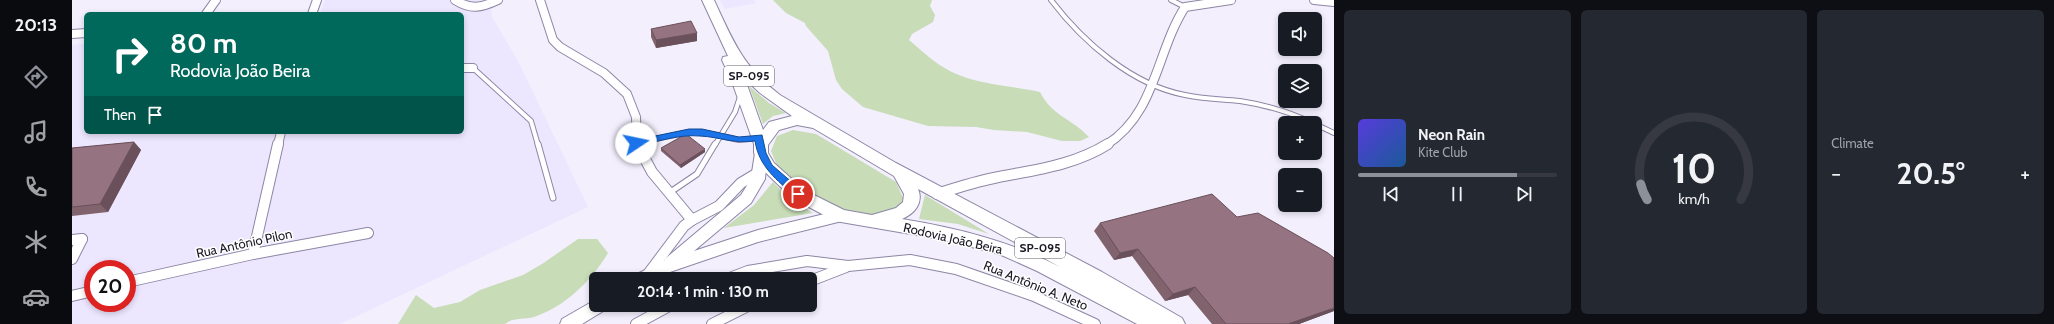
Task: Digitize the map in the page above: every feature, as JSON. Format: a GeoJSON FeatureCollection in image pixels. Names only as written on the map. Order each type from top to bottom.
{"type":"FeatureCollection","features":[{"type":"Feature","properties":{"kind":"main road","name":"SP-095"},"geometry":{"type":"LineString","coordinates":[[698,0],[740,85]]}},
{"type":"Feature","properties":{"kind":"main road","name":"SP-095"},"geometry":{"type":"LineString","coordinates":[[708,0],[735,59],[753,81],[773,97],[821,125]]}},
{"type":"Feature","properties":{"kind":"main road","name":"Rodovia João Beira"},"geometry":{"type":"LineString","coordinates":[[740,85],[769,167],[798,194],[841,216],[940,232],[1002,248],[1043,266],[1154,324]]}},
{"type":"Feature","properties":{"kind":"main road"},"geometry":{"type":"LineString","coordinates":[[665,267],[746,200],[751,193],[761,171],[761,145],[774,126],[797,120],[821,125]]}},
{"type":"Feature","properties":{"kind":"main road","name":"Rodovia João Beira"},"geometry":{"type":"LineString","coordinates":[[821,125],[936,194],[1125,293],[1176,324]]}},
{"type":"Feature","properties":{"kind":"main road"},"geometry":{"type":"LineString","coordinates":[[863,219],[890,217],[905,211],[911,202],[912,193],[901,174]]}},
{"type":"Feature","properties":{"kind":"main road"},"geometry":{"type":"LineString","coordinates":[[655,272],[665,267],[758,236],[841,216]]}},
{"type":"Feature","properties":{"kind":"main road"},"geometry":{"type":"LineString","coordinates":[[568,324],[589,312]]}},
{"type":"Feature","properties":{"kind":"street"},"geometry":{"type":"LineString","coordinates":[[207,12],[216,0]]}},
{"type":"Feature","properties":{"kind":"street"},"geometry":{"type":"LineString","coordinates":[[313,12],[317,0]]}},
{"type":"Feature","properties":{"kind":"street"},"geometry":{"type":"LineString","coordinates":[[455,0],[467,8],[474,9],[498,0]]}},
{"type":"Feature","properties":{"kind":"street"},"geometry":{"type":"LineString","coordinates":[[540,0],[553,40],[560,47],[604,73],[628,94],[636,117],[636,143],[652,172],[692,220]]}},
{"type":"Feature","properties":{"kind":"street"},"geometry":{"type":"LineString","coordinates":[[936,194],[994,178],[1058,166],[1108,147],[1126,130],[1141,110],[1153,86],[1170,38],[1185,7],[1196,4],[1231,0]]}},
{"type":"Feature","properties":{"kind":"street"},"geometry":{"type":"LineString","coordinates":[[1314,0],[1334,2]]}},
{"type":"Feature","properties":{"kind":"street"},"geometry":{"type":"LineString","coordinates":[[72,34],[84,33]]}},
{"type":"Feature","properties":{"kind":"street"},"geometry":{"type":"LineString","coordinates":[[464,68],[473,68]]}},
{"type":"Feature","properties":{"kind":"street"},"geometry":{"type":"LineString","coordinates":[[253,254],[281,134]]}},
{"type":"Feature","properties":{"kind":"street"},"geometry":{"type":"LineString","coordinates":[[649,272],[684,226],[692,220],[719,206],[741,183],[761,171]]}},
{"type":"Feature","properties":{"kind":"street","name":"Rua Antônio Pilon"},"geometry":{"type":"LineString","coordinates":[[136,280],[253,254],[368,233]]}},
{"type":"Feature","properties":{"kind":"street"},"geometry":{"type":"LineString","coordinates":[[72,259],[77,239]]}},
{"type":"Feature","properties":{"kind":"street","name":"Rua Antônio A. Neto"},"geometry":{"type":"LineString","coordinates":[[848,266],[910,260],[956,269],[1034,296],[1095,324]]}},
{"type":"Feature","properties":{"kind":"street"},"geometry":{"type":"LineString","coordinates":[[745,272],[807,262],[848,266]]}},
{"type":"Feature","properties":{"kind":"street"},"geometry":{"type":"LineString","coordinates":[[817,277],[848,266]]}},
{"type":"Feature","properties":{"kind":"street"},"geometry":{"type":"LineString","coordinates":[[72,296],[84,293]]}},
{"type":"Feature","properties":{"kind":"street"},"geometry":{"type":"LineString","coordinates":[[636,324],[658,312]]}},
{"type":"Feature","properties":{"kind":"street"},"geometry":{"type":"LineString","coordinates":[[712,324],[736,312]]}},
{"type":"Feature","properties":{"kind":"lane"},"geometry":{"type":"LineString","coordinates":[[1051,0],[1066,19],[1092,43],[1126,70],[1153,86],[1190,97],[1269,107],[1297,116]]}},
{"type":"Feature","properties":{"kind":"lane"},"geometry":{"type":"LineString","coordinates":[[1171,0],[1185,7]]}},
{"type":"Feature","properties":{"kind":"lane"},"geometry":{"type":"LineString","coordinates":[[473,68],[531,121],[553,198]]}},
{"type":"Feature","properties":{"kind":"lane"},"geometry":{"type":"LineString","coordinates":[[669,193],[697,174],[735,112],[740,85]]}},
{"type":"Feature","properties":{"kind":"lane"},"geometry":{"type":"LineString","coordinates":[[1322,127],[1334,133]]}},
{"type":"Feature","properties":{"kind":"lane"},"geometry":{"type":"LineString","coordinates":[[636,143],[689,132],[702,132],[761,145]]}},
{"type":"Feature","properties":{"kind":"shaded area"},"geometry":{"type":"Polygon","coordinates":[[[325,0],[490,0],[492,17],[518,61],[588,207],[340,324],[72,324],[72,45],[84,43],[84,134],[464,134],[464,12],[321,12],[325,0]]]}},
{"type":"Feature","properties":{"kind":"shaded area"},"geometry":{"type":"Polygon","coordinates":[[[720,0],[754,0],[756,3],[725,9],[720,0]]]}},
{"type":"Feature","properties":{"kind":"green space"},"geometry":{"type":"Polygon","coordinates":[[[773,0],[932,0],[930,6],[935,15],[933,22],[912,34],[909,40],[943,67],[966,78],[990,84],[1040,92],[1056,112],[1089,137],[1080,141],[1062,141],[1027,132],[994,130],[976,127],[928,126],[863,107],[842,89],[836,80],[828,51],[805,23],[786,13],[773,0]]]}},
{"type":"Feature","properties":{"kind":"green space"},"geometry":{"type":"Polygon","coordinates":[[[749,86],[769,103],[786,113],[773,116],[763,124],[749,86]]]}},
{"type":"Feature","properties":{"kind":"green space"},"geometry":{"type":"Polygon","coordinates":[[[793,130],[816,134],[896,182],[903,198],[900,212],[884,218],[833,209],[799,191],[778,168],[771,151],[777,136],[793,130]]]}},
{"type":"Feature","properties":{"kind":"green space"},"geometry":{"type":"Polygon","coordinates":[[[773,182],[790,199],[813,213],[724,228],[754,205],[773,182]]]}},
{"type":"Feature","properties":{"kind":"green space"},"geometry":{"type":"Polygon","coordinates":[[[925,195],[989,234],[958,224],[919,219],[925,195]]]}},
{"type":"Feature","properties":{"kind":"green space"},"geometry":{"type":"Polygon","coordinates":[[[578,239],[597,239],[608,253],[595,272],[589,272],[589,279],[577,291],[557,306],[534,317],[512,320],[505,324],[398,324],[416,295],[434,308],[460,302],[480,290],[523,275],[542,264],[578,239]]]}},
{"type":"Feature","properties":{"kind":"building"},"geometry":{"type":"Polygon","coordinates":[[[691,21],[697,33],[656,40],[651,29],[691,21]]]}},
{"type":"Feature","properties":{"kind":"building"},"geometry":{"type":"Polygon","coordinates":[[[686,134],[705,149],[680,165],[661,148],[686,134]]]}},
{"type":"Feature","properties":{"kind":"building"},"geometry":{"type":"Polygon","coordinates":[[[134,142],[100,204],[72,207],[72,148],[134,142]]]}},
{"type":"Feature","properties":{"kind":"building"},"geometry":{"type":"Polygon","coordinates":[[[1212,194],[1237,217],[1258,213],[1328,253],[1334,258],[1334,308],[1288,324],[1226,324],[1195,287],[1173,294],[1138,249],[1120,253],[1100,223],[1212,194]]]}},
{"type":"Feature","properties":{"kind":"route"},"geometry":{"type":"LineString","coordinates":[[636,143],[689,132],[702,132],[739,140],[759,138],[761,153],[769,167],[798,194]]}}]}
